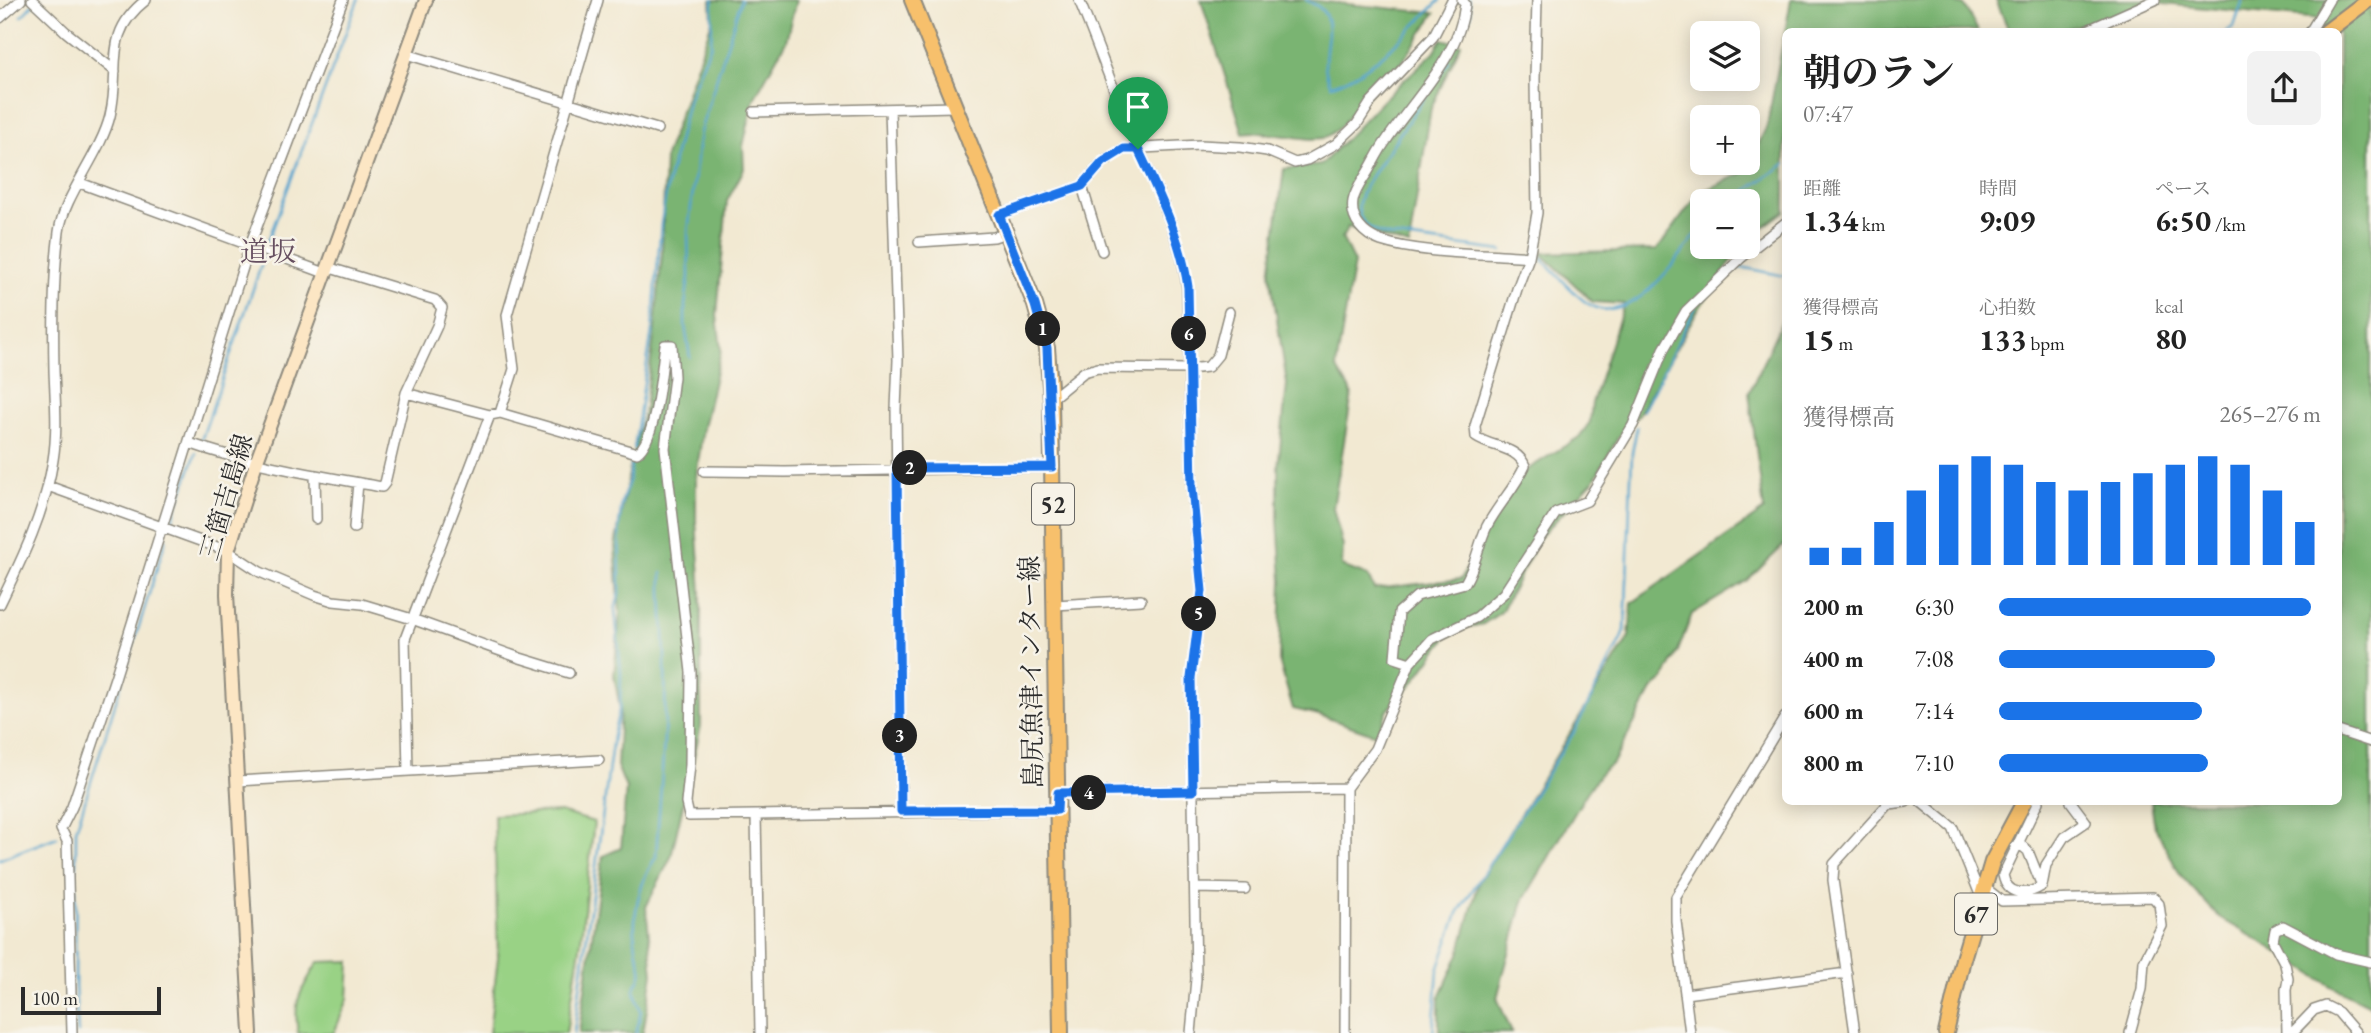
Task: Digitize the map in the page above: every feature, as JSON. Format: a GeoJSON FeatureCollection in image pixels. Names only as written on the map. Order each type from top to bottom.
{"type":"FeatureCollection","features":[{"type":"Feature","properties":{"kind":"main road","name":"三箇吉島線"},"geometry":{"type":"LineString","coordinates":[[251,1033],[227,594],[228,551],[256,463],[426,0]]}},
{"type":"Feature","properties":{"kind":"main road","name":"島尻魚津インター線"},"geometry":{"type":"LineString","coordinates":[[912,0],[1043,331],[1049,364],[1061,1033]]}},
{"type":"Feature","properties":{"kind":"main road"},"geometry":{"type":"LineString","coordinates":[[2331,28],[2368,0]]}},
{"type":"Feature","properties":{"kind":"main road","name":"67"},"geometry":{"type":"LineString","coordinates":[[1947,1033],[1949,1014],[1992,862],[2022,805]]}},
{"type":"Feature","properties":{"kind":"street"},"geometry":{"type":"LineString","coordinates":[[0,18],[21,0]]}},
{"type":"Feature","properties":{"kind":"street"},"geometry":{"type":"LineString","coordinates":[[0,604],[36,530],[48,486],[56,432],[53,307],[59,228],[108,123],[115,98],[117,35],[125,20],[146,0]]}},
{"type":"Feature","properties":{"kind":"street"},"geometry":{"type":"LineString","coordinates":[[72,1033],[67,841],[61,829],[72,807],[255,247],[343,0]]}},
{"type":"Feature","properties":{"kind":"street"},"geometry":{"type":"LineString","coordinates":[[500,413],[514,369],[507,315],[598,0]]}},
{"type":"Feature","properties":{"kind":"street"},"geometry":{"type":"LineString","coordinates":[[1079,0],[1184,258],[1189,323],[1192,487],[1202,591],[1191,678],[1196,979],[1191,1033]]}},
{"type":"Feature","properties":{"kind":"street"},"geometry":{"type":"LineString","coordinates":[[999,215],[1082,186],[1103,162],[1124,149],[1240,146],[1267,151],[1295,163],[1307,160],[1336,145],[1357,124],[1371,102],[1433,37],[1452,0]]}},
{"type":"Feature","properties":{"kind":"street"},"geometry":{"type":"LineString","coordinates":[[1462,0],[1465,4],[1464,18],[1446,57],[1385,142],[1356,192],[1353,214],[1366,234],[1381,241],[1416,248],[1529,257]]}},
{"type":"Feature","properties":{"kind":"street"},"geometry":{"type":"LineString","coordinates":[[1410,663],[1395,657],[1399,612],[1417,596],[1465,583],[1474,569],[1486,527],[1518,481],[1525,466],[1522,457],[1476,437],[1475,426],[1529,257],[1537,212],[1537,0]]}},
{"type":"Feature","properties":{"kind":"street"},"geometry":{"type":"LineString","coordinates":[[2092,28],[2155,0]]}},
{"type":"Feature","properties":{"kind":"street"},"geometry":{"type":"LineString","coordinates":[[2312,28],[2329,0]]}},
{"type":"Feature","properties":{"kind":"street"},"geometry":{"type":"LineString","coordinates":[[38,3],[115,71]]}},
{"type":"Feature","properties":{"kind":"street"},"geometry":{"type":"LineString","coordinates":[[406,54],[657,129]]}},
{"type":"Feature","properties":{"kind":"street"},"geometry":{"type":"LineString","coordinates":[[754,112],[954,107]]}},
{"type":"Feature","properties":{"kind":"street"},"geometry":{"type":"LineString","coordinates":[[890,109],[898,360],[901,811]]}},
{"type":"Feature","properties":{"kind":"street"},"geometry":{"type":"LineString","coordinates":[[80,183],[271,253],[435,300],[442,308],[437,326],[406,393],[382,487],[256,463],[189,443]]}},
{"type":"Feature","properties":{"kind":"street"},"geometry":{"type":"LineString","coordinates":[[1082,186],[1102,251]]}},
{"type":"Feature","properties":{"kind":"street"},"geometry":{"type":"LineString","coordinates":[[1345,1033],[1346,788],[1375,749],[1410,663],[1432,639],[1476,617],[1504,593],[1556,513],[1587,501],[1633,425],[1664,349],[1686,311],[1741,258],[1782,225]]}},
{"type":"Feature","properties":{"kind":"street"},"geometry":{"type":"LineString","coordinates":[[919,242],[994,237],[1006,233]]}},
{"type":"Feature","properties":{"kind":"street"},"geometry":{"type":"LineString","coordinates":[[1051,400],[1084,372],[1097,368],[1208,367],[1218,355],[1229,312]]}},
{"type":"Feature","properties":{"kind":"street"},"geometry":{"type":"LineString","coordinates":[[406,393],[490,415],[500,413],[637,453],[644,449],[655,412],[663,374],[665,345],[672,345],[674,377],[665,448],[691,672],[687,803],[689,816],[1057,810]]}},
{"type":"Feature","properties":{"kind":"street"},"geometry":{"type":"LineString","coordinates":[[408,771],[405,639],[490,415]]}},
{"type":"Feature","properties":{"kind":"street"},"geometry":{"type":"LineString","coordinates":[[705,471],[1052,467]]}},
{"type":"Feature","properties":{"kind":"street"},"geometry":{"type":"LineString","coordinates":[[315,475],[316,519]]}},
{"type":"Feature","properties":{"kind":"street"},"geometry":{"type":"LineString","coordinates":[[354,528],[358,483]]}},
{"type":"Feature","properties":{"kind":"street"},"geometry":{"type":"LineString","coordinates":[[48,486],[228,551],[260,572],[314,595],[332,601],[362,604],[412,619],[569,673]]}},
{"type":"Feature","properties":{"kind":"street"},"geometry":{"type":"LineString","coordinates":[[1055,605],[1141,600]]}},
{"type":"Feature","properties":{"kind":"street"},"geometry":{"type":"LineString","coordinates":[[1690,1033],[1676,921],[1676,897],[1782,722]]}},
{"type":"Feature","properties":{"kind":"street"},"geometry":{"type":"LineString","coordinates":[[2342,732],[2371,742]]}},
{"type":"Feature","properties":{"kind":"street"},"geometry":{"type":"LineString","coordinates":[[237,781],[599,760]]}},
{"type":"Feature","properties":{"kind":"street"},"geometry":{"type":"LineString","coordinates":[[1058,793],[1346,788]]}},
{"type":"Feature","properties":{"kind":"street"},"geometry":{"type":"LineString","coordinates":[[1855,1033],[1833,880],[1834,864],[1886,805]]}},
{"type":"Feature","properties":{"kind":"street"},"geometry":{"type":"LineString","coordinates":[[1924,805],[1952,828],[1983,892],[2002,901],[2153,897],[2159,904],[2162,926],[2144,961],[2143,989],[2130,1033]]}},
{"type":"Feature","properties":{"kind":"street"},"geometry":{"type":"LineString","coordinates":[[2036,805],[2003,875],[2004,883],[2012,892],[2020,894],[2042,886]]}},
{"type":"Feature","properties":{"kind":"street"},"geometry":{"type":"LineString","coordinates":[[2042,886],[2046,865],[2064,837],[2087,822],[2073,805]]}},
{"type":"Feature","properties":{"kind":"street"},"geometry":{"type":"LineString","coordinates":[[756,815],[760,1033]]}},
{"type":"Feature","properties":{"kind":"street"},"geometry":{"type":"LineString","coordinates":[[2015,847],[2022,846],[2028,850],[2042,886]]}},
{"type":"Feature","properties":{"kind":"street"},"geometry":{"type":"LineString","coordinates":[[1983,892],[2004,883]]}},
{"type":"Feature","properties":{"kind":"street"},"geometry":{"type":"LineString","coordinates":[[1195,888],[1245,888]]}},
{"type":"Feature","properties":{"kind":"street"},"geometry":{"type":"LineString","coordinates":[[2289,1033],[2286,990],[2288,979],[2286,964],[2273,941],[2276,930],[2283,926],[2336,954],[2371,962]]}},
{"type":"Feature","properties":{"kind":"street"},"geometry":{"type":"LineString","coordinates":[[1685,994],[1847,973]]}},
{"type":"Feature","properties":{"kind":"street"},"geometry":{"type":"LineString","coordinates":[[2289,1033],[2314,1010],[2326,1006],[2338,1012],[2357,1033]]}},
{"type":"Feature","properties":{"kind":"green space"},"geometry":{"type":"Polygon","coordinates":[[[711,0],[796,0],[786,41],[754,99],[743,146],[744,169],[727,201],[717,315],[721,350],[703,428],[696,477],[701,592],[701,726],[671,857],[646,907],[653,974],[643,1033],[579,1033],[603,856],[621,848],[626,788],[617,766],[620,708],[614,675],[620,612],[615,546],[631,462],[645,409],[662,253],[665,157],[712,21],[711,0]]]}},
{"type":"Feature","properties":{"kind":"green space"},"geometry":{"type":"Polygon","coordinates":[[[1201,0],[1308,0],[1435,13],[1400,65],[1361,100],[1341,126],[1324,138],[1311,139],[1243,133],[1201,0]]]}},
{"type":"Feature","properties":{"kind":"green space"},"geometry":{"type":"Polygon","coordinates":[[[1791,0],[1939,0],[1964,5],[1976,28],[1786,28],[1791,0]]]}},
{"type":"Feature","properties":{"kind":"green space"},"geometry":{"type":"Polygon","coordinates":[[[1996,0],[2371,0],[2371,1006],[2331,986],[2220,918],[2181,876],[2155,828],[2151,805],[2342,805],[2342,28],[2316,28],[2320,19],[2153,3],[2069,28],[2008,28],[1996,0]]]}},
{"type":"Feature","properties":{"kind":"green space"},"geometry":{"type":"Polygon","coordinates":[[[1442,39],[1461,44],[1431,108],[1409,246],[1348,227],[1342,238],[1354,263],[1336,367],[1352,394],[1333,508],[1343,546],[1342,566],[1368,576],[1374,589],[1461,579],[1489,525],[1525,471],[1579,437],[1590,422],[1592,403],[1624,304],[1593,302],[1541,253],[1657,250],[1690,205],[1690,259],[1733,259],[1696,313],[1638,416],[1620,434],[1594,480],[1540,537],[1501,612],[1483,624],[1463,628],[1446,638],[1415,680],[1388,710],[1376,735],[1293,709],[1279,661],[1282,581],[1278,467],[1287,384],[1270,274],[1284,169],[1321,165],[1384,99],[1434,52],[1442,39]]]}},
{"type":"Feature","properties":{"kind":"green space"},"geometry":{"type":"Polygon","coordinates":[[[1782,47],[1782,213],[1760,229],[1760,189],[1708,189],[1738,175],[1760,175],[1760,141],[1767,126],[1782,47]]]}},
{"type":"Feature","properties":{"kind":"green space"},"geometry":{"type":"Polygon","coordinates":[[[1782,321],[1782,547],[1748,580],[1692,614],[1663,680],[1653,688],[1613,763],[1602,771],[1586,794],[1523,901],[1497,998],[1512,1033],[1441,1033],[1439,999],[1459,954],[1479,882],[1629,637],[1632,603],[1764,510],[1749,393],[1782,321]]]}},
{"type":"Feature","properties":{"kind":"green space"},"geometry":{"type":"Polygon","coordinates":[[[560,812],[594,822],[580,948],[566,1033],[489,1033],[498,957],[494,815],[560,812]]]}},
{"type":"Feature","properties":{"kind":"green space"},"geometry":{"type":"Polygon","coordinates":[[[350,961],[348,999],[334,1033],[298,1033],[297,1003],[318,962],[350,961]]]}},
{"type":"Feature","properties":{"kind":"waterway"},"geometry":{"type":"LineString","coordinates":[[267,244],[358,0]]}},
{"type":"Feature","properties":{"kind":"waterway"},"geometry":{"type":"LineString","coordinates":[[634,449],[652,331],[661,224],[668,182],[689,98],[711,44],[713,0]]}},
{"type":"Feature","properties":{"kind":"waterway"},"geometry":{"type":"LineString","coordinates":[[690,357],[685,326],[689,276],[688,232],[700,132],[741,0]]}},
{"type":"Feature","properties":{"kind":"waterway"},"geometry":{"type":"LineString","coordinates":[[1306,0],[1320,8],[1326,16],[1328,34],[1325,65],[1331,85],[1360,72],[1375,61],[1440,0]]}},
{"type":"Feature","properties":{"kind":"waterway"},"geometry":{"type":"LineString","coordinates":[[1462,33],[1471,15],[1469,0]]}},
{"type":"Feature","properties":{"kind":"waterway"},"geometry":{"type":"LineString","coordinates":[[2231,28],[2243,0]]}},
{"type":"Feature","properties":{"kind":"waterway"},"geometry":{"type":"LineString","coordinates":[[22,16],[34,3]]}},
{"type":"Feature","properties":{"kind":"waterway"},"geometry":{"type":"LineString","coordinates":[[1449,61],[1370,178],[1360,199],[1359,214],[1376,232],[1389,236],[1502,251]]}},
{"type":"Feature","properties":{"kind":"waterway"},"geometry":{"type":"LineString","coordinates":[[1749,189],[1782,166]]}},
{"type":"Feature","properties":{"kind":"waterway"},"geometry":{"type":"LineString","coordinates":[[1533,255],[1540,257],[1587,303],[1604,309],[1620,308],[1653,286],[1690,243]]}},
{"type":"Feature","properties":{"kind":"waterway"},"geometry":{"type":"LineString","coordinates":[[201,441],[264,257]]}},
{"type":"Feature","properties":{"kind":"waterway"},"geometry":{"type":"LineString","coordinates":[[1733,268],[1782,275]]}},
{"type":"Feature","properties":{"kind":"waterway"},"geometry":{"type":"LineString","coordinates":[[1643,411],[1695,308]]}},
{"type":"Feature","properties":{"kind":"waterway"},"geometry":{"type":"LineString","coordinates":[[1433,1033],[1438,970],[1458,913],[1574,732],[1625,631],[1632,453],[1637,427]]}},
{"type":"Feature","properties":{"kind":"waterway"},"geometry":{"type":"LineString","coordinates":[[171,523],[196,453]]}},
{"type":"Feature","properties":{"kind":"waterway"},"geometry":{"type":"LineString","coordinates":[[574,1033],[613,736],[620,706],[621,673],[615,610],[620,591],[619,526],[632,456]]}},
{"type":"Feature","properties":{"kind":"waterway"},"geometry":{"type":"LineString","coordinates":[[78,1033],[75,987],[76,830],[166,539]]}},
{"type":"Feature","properties":{"kind":"waterway"},"geometry":{"type":"LineString","coordinates":[[636,1033],[641,1011],[634,989],[641,971],[635,937],[636,913],[641,889],[656,857],[663,761],[665,652],[662,573]]}},
{"type":"Feature","properties":{"kind":"waterway"},"geometry":{"type":"LineString","coordinates":[[0,859],[57,837]]}},
{"type":"Feature","properties":{"kind":"district","name":"道坂"},"geometry":{"type":"Point","coordinates":[268,251]}},
{"type":"Feature","properties":{"kind":"route"},"geometry":{"type":"LineString","coordinates":[[1124,149],[1138,149],[1166,209],[1184,258],[1188,287],[1192,487],[1202,591],[1191,678],[1193,791],[1058,793],[1057,810],[901,811],[897,468],[1052,467],[1047,348],[1035,305],[999,215],[1082,186],[1103,162],[1124,149]]}}]}
